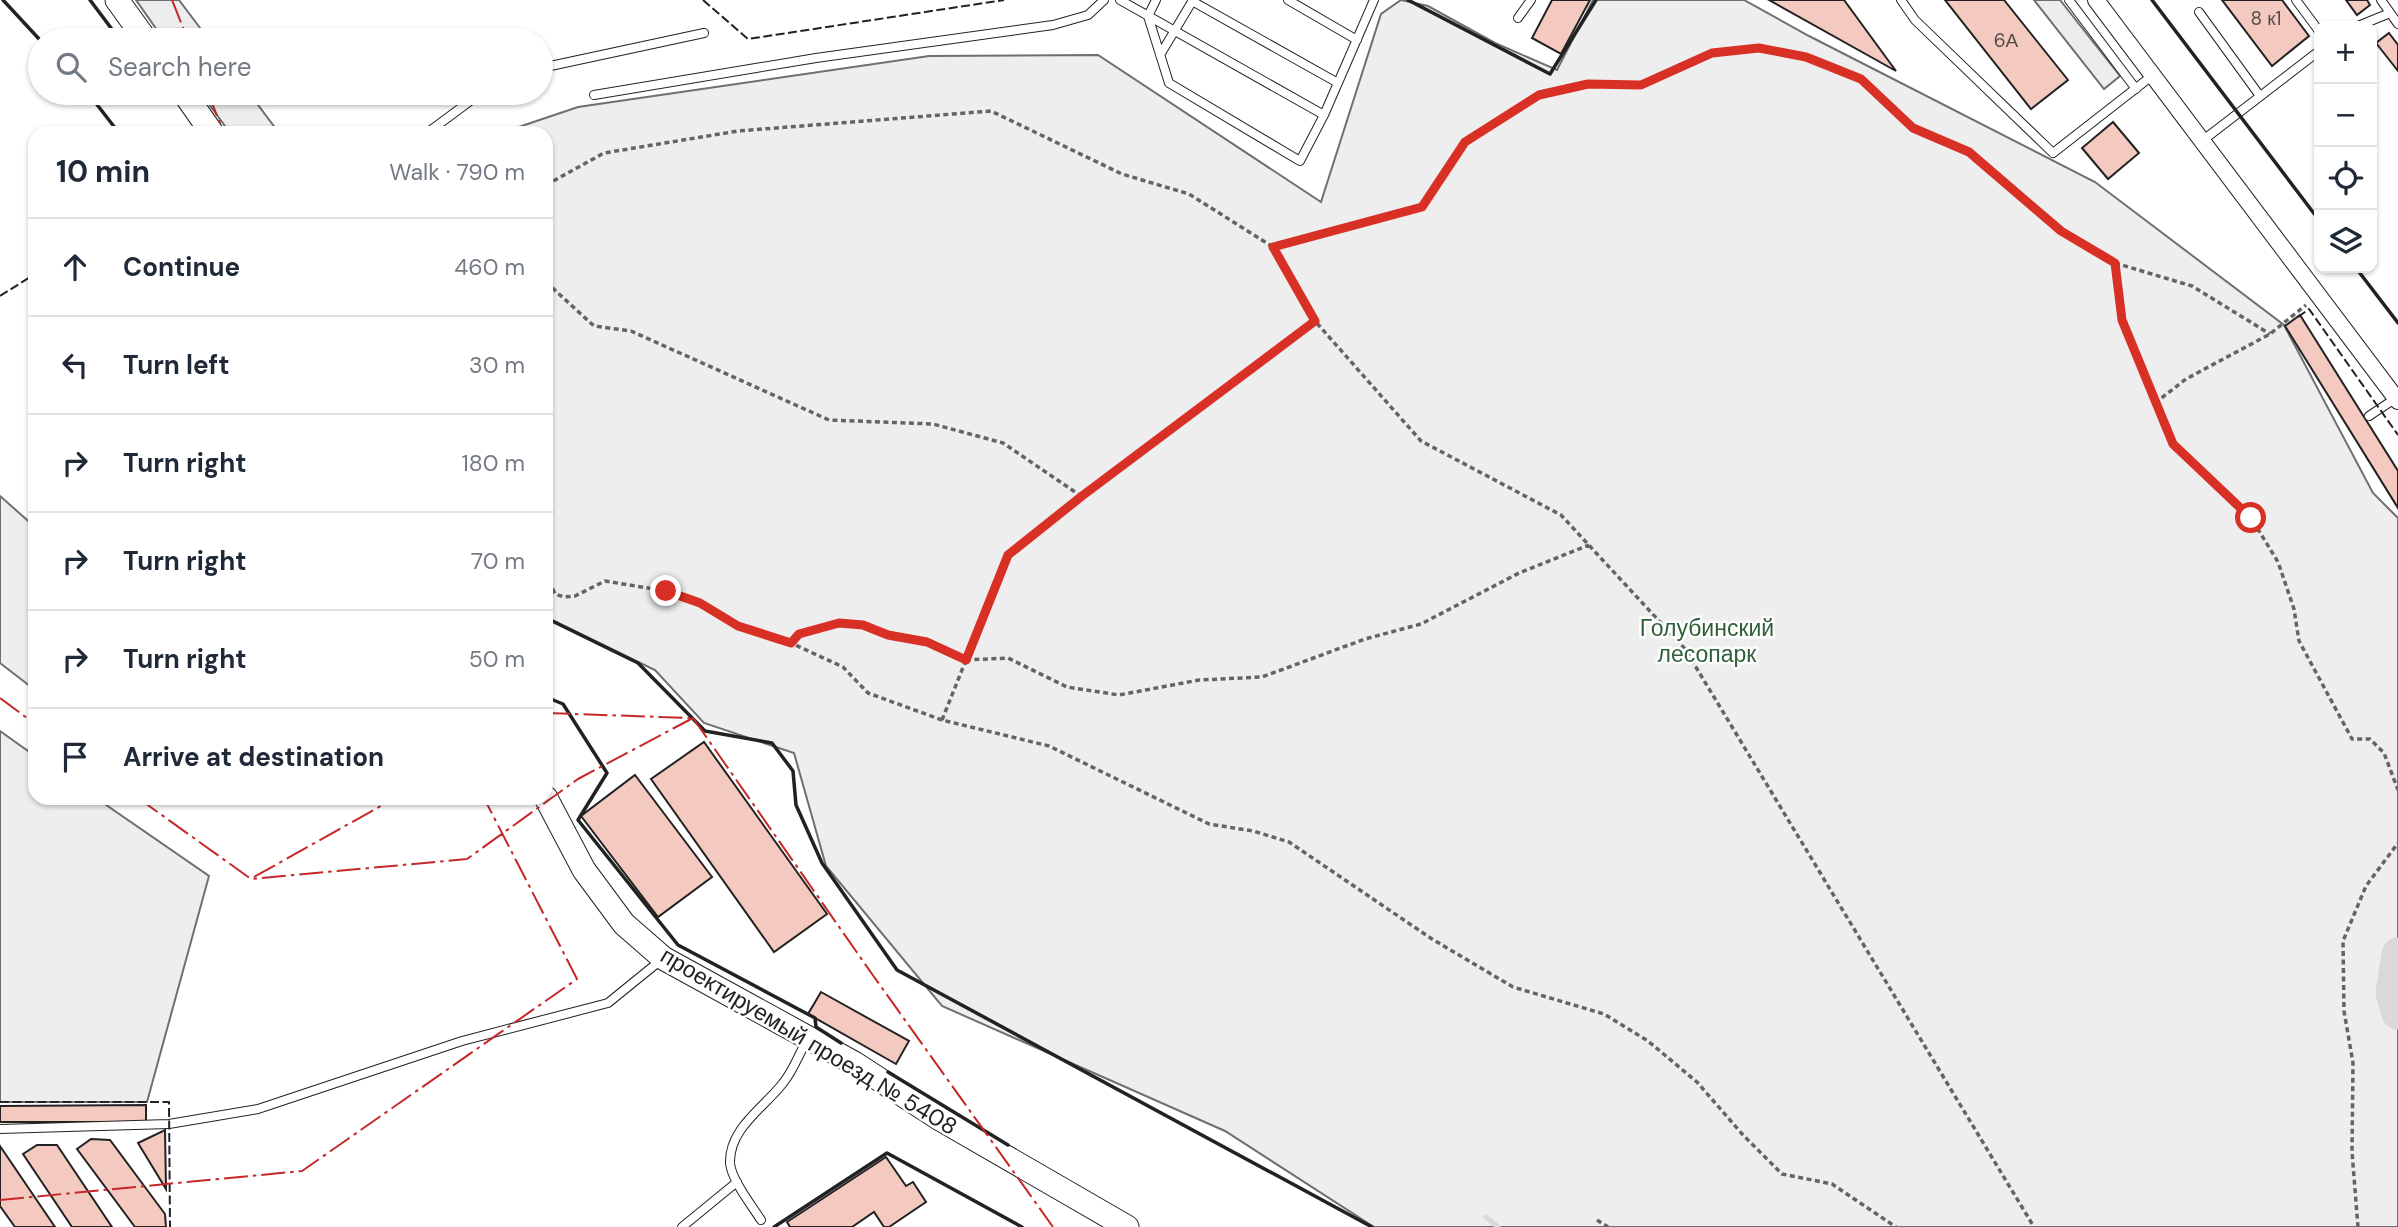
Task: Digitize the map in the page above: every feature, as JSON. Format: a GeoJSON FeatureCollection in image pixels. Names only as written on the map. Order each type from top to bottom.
{"type":"FeatureCollection","features":[{"type":"Feature","properties":{"kind":"street"},"geometry":{"type":"LineString","coordinates":[[117,0],[137,28]]}},
{"type":"Feature","properties":{"kind":"street"},"geometry":{"type":"LineString","coordinates":[[2096,0],[2397,400]]}},
{"type":"Feature","properties":{"kind":"street"},"geometry":{"type":"LineString","coordinates":[[192,105],[207,126]]}},
{"type":"Feature","properties":{"kind":"street","name":"проектируемый проезд № 5408"},"geometry":{"type":"LineString","coordinates":[[550,805],[584,870],[624,924],[663,958],[854,1063],[940,1119],[1127,1227]]}},
{"type":"Feature","properties":{"kind":"lane"},"geometry":{"type":"LineString","coordinates":[[594,95],[816,58],[1053,25],[1088,15],[1104,0]]}},
{"type":"Feature","properties":{"kind":"lane"},"geometry":{"type":"LineString","coordinates":[[1120,0],[1324,115]]}},
{"type":"Feature","properties":{"kind":"lane"},"geometry":{"type":"LineString","coordinates":[[1156,0],[1148,16],[1169,83],[1300,161],[1324,115],[1374,0]]}},
{"type":"Feature","properties":{"kind":"lane"},"geometry":{"type":"LineString","coordinates":[[1288,0],[1357,40]]}},
{"type":"Feature","properties":{"kind":"lane"},"geometry":{"type":"LineString","coordinates":[[1518,18],[1531,0]]}},
{"type":"Feature","properties":{"kind":"lane"},"geometry":{"type":"LineString","coordinates":[[1901,0],[1915,20],[2053,153],[2153,75]]}},
{"type":"Feature","properties":{"kind":"lane"},"geometry":{"type":"LineString","coordinates":[[2069,0],[2136,89]]}},
{"type":"Feature","properties":{"kind":"lane"},"geometry":{"type":"LineString","coordinates":[[2296,0],[2314,24]]}},
{"type":"Feature","properties":{"kind":"lane"},"geometry":{"type":"LineString","coordinates":[[2381,0],[2398,24]]}},
{"type":"Feature","properties":{"kind":"lane"},"geometry":{"type":"LineString","coordinates":[[1160,55],[1192,1],[1338,83]]}},
{"type":"Feature","properties":{"kind":"lane"},"geometry":{"type":"LineString","coordinates":[[2199,12],[2260,96]]}},
{"type":"Feature","properties":{"kind":"lane"},"geometry":{"type":"LineString","coordinates":[[2370,21],[2390,13]]}},
{"type":"Feature","properties":{"kind":"lane"},"geometry":{"type":"LineString","coordinates":[[553,65],[704,33]]}},
{"type":"Feature","properties":{"kind":"lane"},"geometry":{"type":"LineString","coordinates":[[2202,141],[2314,55]]}},
{"type":"Feature","properties":{"kind":"lane"},"geometry":{"type":"LineString","coordinates":[[436,126],[465,105]]}},
{"type":"Feature","properties":{"kind":"lane"},"geometry":{"type":"LineString","coordinates":[[2369,416],[2397,400]]}},
{"type":"Feature","properties":{"kind":"lane"},"geometry":{"type":"LineString","coordinates":[[0,1129],[170,1124],[258,1109],[461,1041],[608,1003],[663,958]]}},
{"type":"Feature","properties":{"kind":"lane"},"geometry":{"type":"LineString","coordinates":[[761,1220],[737,1182],[730,1163],[736,1140],[745,1122],[785,1082],[808,1037]]}},
{"type":"Feature","properties":{"kind":"lane"},"geometry":{"type":"LineString","coordinates":[[682,1227],[737,1182]]}},
{"type":"Feature","properties":{"kind":"path"},"geometry":{"type":"LineString","coordinates":[[1273,247],[1422,207],[1465,142],[1539,95],[1588,84],[1641,85],[1712,53],[1759,48],[1806,57],[1861,79],[1913,128],[1969,152],[2061,231],[2115,263],[2192,286],[2270,334]]}},
{"type":"Feature","properties":{"kind":"path"},"geometry":{"type":"LineString","coordinates":[[553,180],[604,153],[738,131],[991,111],[1122,174],[1189,194],[1273,247],[1315,321],[1421,441],[1561,515],[1685,649],[2034,1227]]}},
{"type":"Feature","properties":{"kind":"path"},"geometry":{"type":"LineString","coordinates":[[2115,263],[2122,320],[2173,444],[2251,518],[2278,562],[2294,609],[2299,641],[2352,739],[2370,739],[2384,753],[2398,790]]}},
{"type":"Feature","properties":{"kind":"path"},"geometry":{"type":"LineString","coordinates":[[553,288],[594,326],[631,331],[829,421],[933,424],[1003,443],[1082,496]]}},
{"type":"Feature","properties":{"kind":"path"},"geometry":{"type":"LineString","coordinates":[[2155,403],[2186,379],[2270,334],[2306,305],[2320,298]]}},
{"type":"Feature","properties":{"kind":"path"},"geometry":{"type":"LineString","coordinates":[[942,720],[1008,555],[1315,321]]}},
{"type":"Feature","properties":{"kind":"path"},"geometry":{"type":"LineString","coordinates":[[791,643],[799,634],[839,623],[863,625],[888,635],[927,642],[966,660],[1008,658],[1067,687],[1119,695],[1199,680],[1262,677],[1365,639],[1421,624],[1519,573],[1589,545]]}},
{"type":"Feature","properties":{"kind":"path"},"geometry":{"type":"LineString","coordinates":[[553,589],[555,594],[564,597],[575,596],[605,580],[666,591],[700,603],[738,626],[791,643],[844,667],[868,692],[942,720],[1049,746],[1209,824],[1253,831],[1289,842],[1432,939],[1513,987],[1604,1014],[1626,1027],[1648,1041],[1698,1082],[1743,1135],[1782,1174],[1832,1184],[1896,1227]]}},
{"type":"Feature","properties":{"kind":"path"},"geometry":{"type":"LineString","coordinates":[[2358,1227],[2352,1152],[2353,1063],[2344,1011],[2343,941],[2366,886],[2398,843]]}},
{"type":"Feature","properties":{"kind":"path"},"geometry":{"type":"LineString","coordinates":[[1597,1220],[1608,1227]]}},
{"type":"Feature","properties":{"kind":"green space","name":"Голубинский лесопарк"},"geometry":{"type":"Polygon","coordinates":[[[1401,0],[1428,6],[1495,43],[1557,70],[1593,0],[1744,0],[2095,182],[2284,325],[2373,493],[2398,518],[2398,1227],[1374,1227],[1225,1131],[942,1006],[826,866],[794,753],[704,723],[655,670],[553,620],[553,126],[522,126],[578,107],[929,56],[1098,55],[1321,202],[1381,14],[1401,0]]]}},
{"type":"Feature","properties":{"kind":"green space"},"geometry":{"type":"Polygon","coordinates":[[[0,496],[28,521],[28,685],[0,663],[0,496]]]}},
{"type":"Feature","properties":{"kind":"green space"},"geometry":{"type":"Polygon","coordinates":[[[0,731],[28,751],[28,805],[106,805],[209,876],[147,1102],[0,1102],[0,731]]]}},
{"type":"Feature","properties":{"kind":"shaded area"},"geometry":{"type":"Polygon","coordinates":[[[136,0],[179,0],[200,28],[156,28],[136,0]]]}},
{"type":"Feature","properties":{"kind":"shaded area"},"geometry":{"type":"Polygon","coordinates":[[[2034,0],[2060,0],[2120,76],[2104,89],[2034,0]]]}},
{"type":"Feature","properties":{"kind":"shaded area"},"geometry":{"type":"Polygon","coordinates":[[[210,105],[258,105],[274,126],[225,126],[210,105]]]}},
{"type":"Feature","properties":{"kind":"building"},"geometry":{"type":"Polygon","coordinates":[[[1552,0],[1590,0],[1561,54],[1532,38],[1552,0]]]}},
{"type":"Feature","properties":{"kind":"building"},"geometry":{"type":"Polygon","coordinates":[[[1769,0],[1844,0],[1896,71],[1769,0]]]}},
{"type":"Feature","properties":{"kind":"building"},"geometry":{"type":"Polygon","coordinates":[[[1945,0],[2004,0],[2068,80],[2031,109],[1945,0]]]}},
{"type":"Feature","properties":{"kind":"building"},"geometry":{"type":"Polygon","coordinates":[[[2222,0],[2282,0],[2309,36],[2272,66],[2222,0]]]}},
{"type":"Feature","properties":{"kind":"building"},"geometry":{"type":"Polygon","coordinates":[[[2346,0],[2367,0],[2370,5],[2357,15],[2346,0]]]}},
{"type":"Feature","properties":{"kind":"building"},"geometry":{"type":"Polygon","coordinates":[[[2389,33],[2398,45],[2398,71],[2377,44],[2389,33]]]}},
{"type":"Feature","properties":{"kind":"building"},"geometry":{"type":"Polygon","coordinates":[[[2113,122],[2139,153],[2108,179],[2082,148],[2113,122]]]}},
{"type":"Feature","properties":{"kind":"building"},"geometry":{"type":"Polygon","coordinates":[[[2300,315],[2398,471],[2398,508],[2285,326],[2300,315]]]}},
{"type":"Feature","properties":{"kind":"building"},"geometry":{"type":"Polygon","coordinates":[[[704,742],[827,914],[774,952],[651,779],[704,742]]]}},
{"type":"Feature","properties":{"kind":"building"},"geometry":{"type":"Polygon","coordinates":[[[635,775],[712,877],[658,917],[581,816],[635,775]]]}},
{"type":"Feature","properties":{"kind":"building"},"geometry":{"type":"Polygon","coordinates":[[[821,992],[909,1041],[896,1064],[808,1014],[821,992]]]}},
{"type":"Feature","properties":{"kind":"building"},"geometry":{"type":"Polygon","coordinates":[[[146,1105],[146,1122],[0,1122],[0,1106],[146,1105]]]}},
{"type":"Feature","properties":{"kind":"building"},"geometry":{"type":"Polygon","coordinates":[[[165,1130],[166,1189],[138,1143],[165,1130]]]}},
{"type":"Feature","properties":{"kind":"building"},"geometry":{"type":"Polygon","coordinates":[[[91,1139],[110,1140],[165,1214],[166,1227],[135,1227],[77,1149],[91,1139]]]}},
{"type":"Feature","properties":{"kind":"building"},"geometry":{"type":"Polygon","coordinates":[[[37,1145],[57,1145],[112,1227],[72,1227],[23,1154],[37,1145]]]}},
{"type":"Feature","properties":{"kind":"building"},"geometry":{"type":"Polygon","coordinates":[[[0,1146],[55,1227],[15,1227],[0,1206],[0,1146]]]}},
{"type":"Feature","properties":{"kind":"building"},"geometry":{"type":"Polygon","coordinates":[[[886,1157],[906,1186],[913,1182],[926,1202],[889,1227],[884,1227],[874,1212],[852,1227],[790,1227],[787,1222],[886,1157]]]}},
{"type":"Feature","properties":{"kind":"waterway"},"geometry":{"type":"LineString","coordinates":[[2398,954],[2392,993],[2398,1013]]}},
{"type":"Feature","properties":{"kind":"waterway"},"geometry":{"type":"LineString","coordinates":[[1486,1217],[1498,1227]]}},
{"type":"Feature","properties":{"kind":"fence"},"geometry":{"type":"LineString","coordinates":[[703,0],[748,39],[1004,0]]}},
{"type":"Feature","properties":{"kind":"fence"},"geometry":{"type":"LineString","coordinates":[[0,296],[28,278]]}},
{"type":"Feature","properties":{"kind":"fence"},"geometry":{"type":"LineString","coordinates":[[2298,317],[2309,309],[2398,435]]}},
{"type":"Feature","properties":{"kind":"fence"},"geometry":{"type":"LineString","coordinates":[[0,1102],[169,1102],[170,1227]]}},
{"type":"Feature","properties":{"kind":"wall"},"geometry":{"type":"LineString","coordinates":[[3,0],[29,28]]}},
{"type":"Feature","properties":{"kind":"wall"},"geometry":{"type":"LineString","coordinates":[[90,0],[111,28]]}},
{"type":"Feature","properties":{"kind":"wall"},"geometry":{"type":"LineString","coordinates":[[1408,0],[1550,74],[1596,0]]}},
{"type":"Feature","properties":{"kind":"wall"},"geometry":{"type":"LineString","coordinates":[[2152,0],[2314,213]]}},
{"type":"Feature","properties":{"kind":"wall"},"geometry":{"type":"LineString","coordinates":[[97,105],[114,126]]}},
{"type":"Feature","properties":{"kind":"wall"},"geometry":{"type":"LineString","coordinates":[[2360,273],[2398,323]]}},
{"type":"Feature","properties":{"kind":"wall"},"geometry":{"type":"LineString","coordinates":[[553,621],[638,663],[705,731],[772,743],[793,771],[796,805],[822,863],[897,970],[1372,1227]]}},
{"type":"Feature","properties":{"kind":"wall"},"geometry":{"type":"LineString","coordinates":[[553,700],[563,704],[607,773],[578,820],[678,945],[815,1018],[816,1027],[841,1043]]}},
{"type":"Feature","properties":{"kind":"wall"},"geometry":{"type":"LineString","coordinates":[[888,1072],[1008,1145]]}},
{"type":"Feature","properties":{"kind":"wall"},"geometry":{"type":"LineString","coordinates":[[774,1227],[887,1153],[1022,1227]]}},
{"type":"Feature","properties":{"kind":"power"},"geometry":{"type":"LineString","coordinates":[[172,0],[183,28]]}},
{"type":"Feature","properties":{"kind":"power"},"geometry":{"type":"LineString","coordinates":[[213,105],[221,126]]}},
{"type":"Feature","properties":{"kind":"power"},"geometry":{"type":"LineString","coordinates":[[0,698],[28,719]]}},
{"type":"Feature","properties":{"kind":"power"},"geometry":{"type":"LineString","coordinates":[[553,713],[690,718]]}},
{"type":"Feature","properties":{"kind":"power"},"geometry":{"type":"LineString","coordinates":[[693,718],[1053,1227]]}},
{"type":"Feature","properties":{"kind":"power"},"geometry":{"type":"LineString","coordinates":[[553,797],[578,779],[693,718]]}},
{"type":"Feature","properties":{"kind":"power"},"geometry":{"type":"LineString","coordinates":[[148,805],[251,879],[467,859],[542,805]]}},
{"type":"Feature","properties":{"kind":"power"},"geometry":{"type":"LineString","coordinates":[[254,877],[383,805]]}},
{"type":"Feature","properties":{"kind":"power"},"geometry":{"type":"LineString","coordinates":[[0,1200],[302,1171],[577,979],[488,805]]}},
{"type":"Feature","properties":{"kind":"route"},"geometry":{"type":"LineString","coordinates":[[666,591],[700,603],[738,626],[791,643],[799,634],[839,623],[863,625],[888,635],[927,642],[966,660],[1008,555],[1315,321],[1273,247],[1422,207],[1465,142],[1539,95],[1588,84],[1641,85],[1712,53],[1759,48],[1806,57],[1861,79],[1913,128],[1969,152],[2061,231],[2115,263],[2122,320],[2173,444],[2251,518]]}}]}
